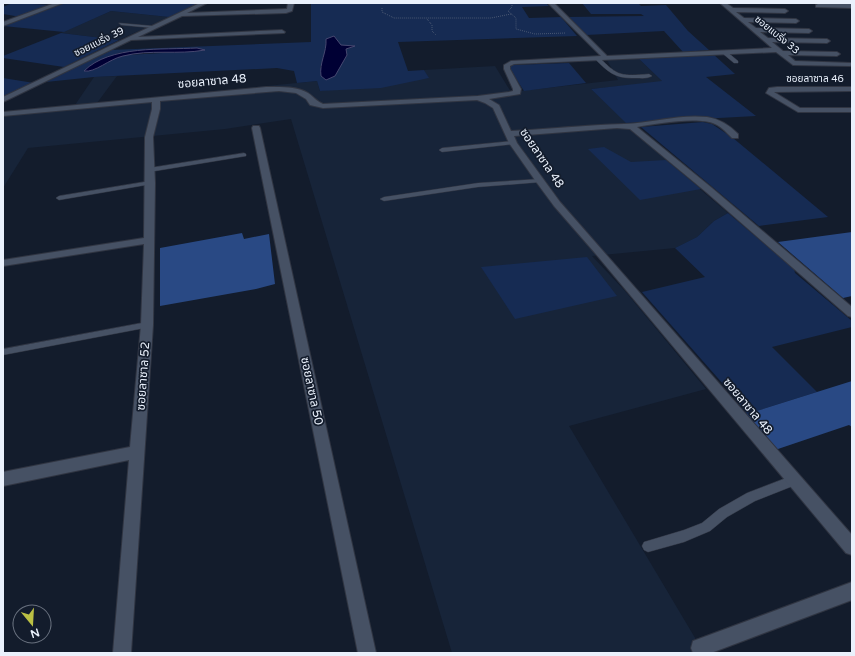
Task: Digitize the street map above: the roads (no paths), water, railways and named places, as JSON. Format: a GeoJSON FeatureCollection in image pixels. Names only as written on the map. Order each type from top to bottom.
{"type":"FeatureCollection","features":[{"type":"Feature","properties":{"kind":"street"},"geometry":{"type":"LineString","coordinates":[[3,24],[60,3]]}},
{"type":"Feature","properties":{"kind":"street","name":"ซอยแบริ่ง 39"},"geometry":{"type":"LineString","coordinates":[[3,100],[204,3]]}},
{"type":"Feature","properties":{"kind":"street"},"geometry":{"type":"LineString","coordinates":[[178,16],[286,11],[290,10],[291,3]]}},
{"type":"Feature","properties":{"kind":"street"},"geometry":{"type":"LineString","coordinates":[[551,3],[606,58]]}},
{"type":"Feature","properties":{"kind":"street","name":"ซอยแบริ่ง 33"},"geometry":{"type":"LineString","coordinates":[[723,3],[793,63],[850,64]]}},
{"type":"Feature","properties":{"kind":"street"},"geometry":{"type":"LineString","coordinates":[[818,6],[852,6]]}},
{"type":"Feature","properties":{"kind":"street"},"geometry":{"type":"LineString","coordinates":[[731,10],[785,11]]}},
{"type":"Feature","properties":{"kind":"street"},"geometry":{"type":"LineString","coordinates":[[743,20],[796,21]]}},
{"type":"Feature","properties":{"kind":"street"},"geometry":{"type":"LineString","coordinates":[[756,30],[808,31]]}},
{"type":"Feature","properties":{"kind":"street"},"geometry":{"type":"LineString","coordinates":[[128,39],[282,32]]}},
{"type":"Feature","properties":{"kind":"street"},"geometry":{"type":"LineString","coordinates":[[767,40],[827,41]]}},
{"type":"Feature","properties":{"kind":"street"},"geometry":{"type":"LineString","coordinates":[[477,98],[517,92],[507,68],[507,65],[512,62],[724,52],[780,51],[837,54]]}},
{"type":"Feature","properties":{"kind":"street","name":"ซอยลาซาล 48"},"geometry":{"type":"LineString","coordinates":[[3,114],[266,89],[291,90],[305,94],[313,103],[323,106],[477,98],[488,101],[496,107],[511,138],[557,204],[599,250],[852,547]]}},
{"type":"Feature","properties":{"kind":"street","name":"ซอยลาซาล 46"},"geometry":{"type":"LineString","coordinates":[[852,89],[777,89],[772,90],[770,93],[798,110],[852,110]]}},
{"type":"Feature","properties":{"kind":"street","name":"ซอยลาซาล 52"},"geometry":{"type":"LineString","coordinates":[[122,653],[147,325],[150,183],[149,137],[156,109],[156,100]]}},
{"type":"Feature","properties":{"kind":"street"},"geometry":{"type":"LineString","coordinates":[[511,138],[658,122],[708,119],[723,125],[735,136]]}},
{"type":"Feature","properties":{"kind":"street"},"geometry":{"type":"LineString","coordinates":[[628,126],[632,127],[709,190],[852,313]]}},
{"type":"Feature","properties":{"kind":"street","name":"ซอยลาซาล 50"},"geometry":{"type":"LineString","coordinates":[[256,128],[367,653]]}},
{"type":"Feature","properties":{"kind":"street"},"geometry":{"type":"LineString","coordinates":[[3,263],[149,240]]}},
{"type":"Feature","properties":{"kind":"street"},"geometry":{"type":"LineString","coordinates":[[3,480],[137,452]]}},
{"type":"Feature","properties":{"kind":"street"},"geometry":{"type":"LineString","coordinates":[[700,648],[852,591]]}},
{"type":"Feature","properties":{"kind":"lane"},"geometry":{"type":"LineString","coordinates":[[120,24],[153,27]]}},
{"type":"Feature","properties":{"kind":"lane"},"geometry":{"type":"LineString","coordinates":[[724,52],[736,62]]}},
{"type":"Feature","properties":{"kind":"lane"},"geometry":{"type":"LineString","coordinates":[[597,58],[612,74],[617,76],[649,76]]}},
{"type":"Feature","properties":{"kind":"lane"},"geometry":{"type":"LineString","coordinates":[[442,150],[511,138]]}},
{"type":"Feature","properties":{"kind":"lane"},"geometry":{"type":"LineString","coordinates":[[150,170],[244,155]]}},
{"type":"Feature","properties":{"kind":"lane"},"geometry":{"type":"LineString","coordinates":[[384,199],[478,185],[540,181]]}},
{"type":"Feature","properties":{"kind":"lane"},"geometry":{"type":"LineString","coordinates":[[59,198],[150,183]]}},
{"type":"Feature","properties":{"kind":"lane"},"geometry":{"type":"LineString","coordinates":[[3,352],[147,325]]}},
{"type":"Feature","properties":{"kind":"lane"},"geometry":{"type":"LineString","coordinates":[[648,546],[684,536],[706,527],[723,513],[750,497],[794,480]]}}]}
